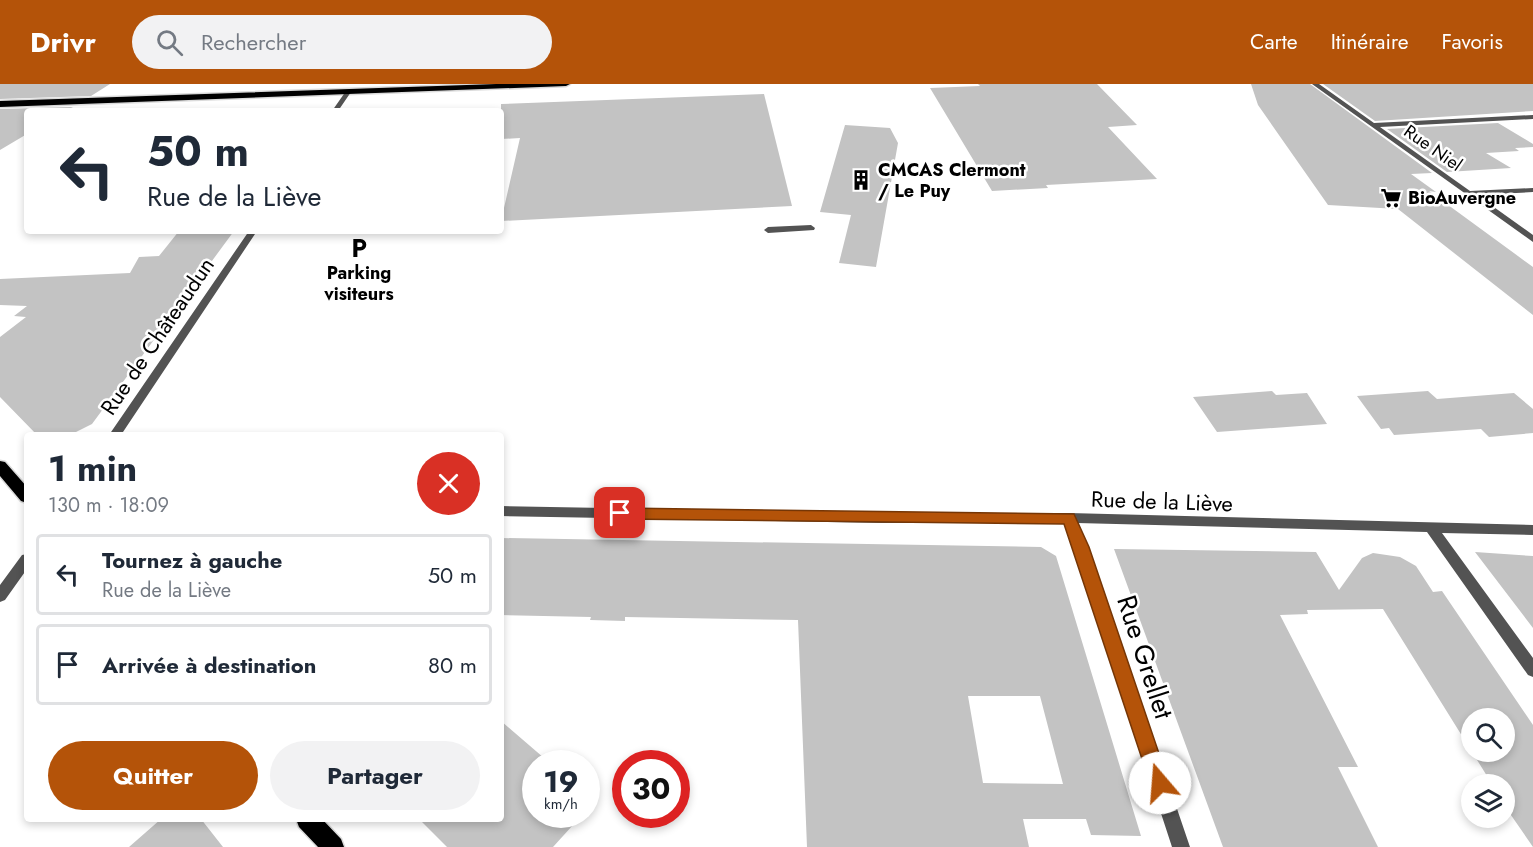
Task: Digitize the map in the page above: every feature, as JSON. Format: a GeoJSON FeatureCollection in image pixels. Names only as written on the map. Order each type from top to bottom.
{"type":"FeatureCollection","features":[{"type":"Feature","properties":{"kind":"main road"},"geometry":{"type":"LineString","coordinates":[[0,104],[566,84]]}},
{"type":"Feature","properties":{"kind":"main road"},"geometry":{"type":"LineString","coordinates":[[3,474],[24,494]]}},
{"type":"Feature","properties":{"kind":"main road"},"geometry":{"type":"LineString","coordinates":[[311,822],[333,847]]}},
{"type":"Feature","properties":{"kind":"street","name":"Rue Niel"},"geometry":{"type":"LineString","coordinates":[[1315,84],[1533,239]]}},
{"type":"Feature","properties":{"kind":"street"},"geometry":{"type":"LineString","coordinates":[[337,108],[348,92]]}},
{"type":"Feature","properties":{"kind":"street"},"geometry":{"type":"LineString","coordinates":[[1375,125],[1533,117]]}},
{"type":"Feature","properties":{"kind":"street"},"geometry":{"type":"LineString","coordinates":[[1468,193],[1533,190]]}},
{"type":"Feature","properties":{"kind":"street"},"geometry":{"type":"LineString","coordinates":[[768,230],[811,228]]}},
{"type":"Feature","properties":{"kind":"street","name":"Rue de Châteaudun"},"geometry":{"type":"LineString","coordinates":[[117,432],[251,234]]}},
{"type":"Feature","properties":{"kind":"street","name":"Rue de la Liève"},"geometry":{"type":"LineString","coordinates":[[504,511],[869,518],[1069,518],[1533,530]]}},
{"type":"Feature","properties":{"kind":"street","name":"Rue Grellet"},"geometry":{"type":"LineString","coordinates":[[1069,518],[1081,547],[1181,847]]}},
{"type":"Feature","properties":{"kind":"street"},"geometry":{"type":"LineString","coordinates":[[1431,529],[1533,670]]}},
{"type":"Feature","properties":{"kind":"street"},"geometry":{"type":"LineString","coordinates":[[0,596],[24,564]]}},
{"type":"Feature","properties":{"kind":"building"},"geometry":{"type":"Polygon","coordinates":[[[0,84],[110,84],[91,96],[0,99],[0,84]]]}},
{"type":"Feature","properties":{"kind":"building"},"geometry":{"type":"Polygon","coordinates":[[[978,84],[1097,84],[1137,125],[1108,127],[1157,179],[1046,185],[1048,188],[992,191],[930,88],[980,86],[978,84]]]}},
{"type":"Feature","properties":{"kind":"building"},"geometry":{"type":"Polygon","coordinates":[[[1251,84],[1310,84],[1432,173],[1411,174],[1436,192],[1429,191],[1533,267],[1533,315],[1398,209],[1328,205],[1258,105],[1251,84]]]}},
{"type":"Feature","properties":{"kind":"building"},"geometry":{"type":"Polygon","coordinates":[[[1323,84],[1533,84],[1533,111],[1375,121],[1323,84]]]}},
{"type":"Feature","properties":{"kind":"building"},"geometry":{"type":"Polygon","coordinates":[[[764,94],[792,206],[504,221],[504,208],[520,138],[504,139],[504,108],[501,108],[501,104],[764,94]]]}},
{"type":"Feature","properties":{"kind":"building"},"geometry":{"type":"Polygon","coordinates":[[[24,108],[24,136],[0,150],[0,109],[24,108]]]}},
{"type":"Feature","properties":{"kind":"building"},"geometry":{"type":"Polygon","coordinates":[[[1498,123],[1533,144],[1533,147],[1515,148],[1519,151],[1486,153],[1511,168],[1447,172],[1387,129],[1498,123]]]}},
{"type":"Feature","properties":{"kind":"building","name":"CMCAS Clermont / Le Puy"},"geometry":{"type":"Polygon","coordinates":[[[845,125],[890,128],[898,143],[876,267],[839,263],[851,215],[820,212],[845,125]]]}},
{"type":"Feature","properties":{"kind":"building"},"geometry":{"type":"Polygon","coordinates":[[[177,234],[232,234],[92,424],[76,432],[34,432],[0,397],[0,337],[26,317],[14,316],[27,306],[0,305],[0,279],[130,273],[139,257],[159,256],[177,234]]]}},
{"type":"Feature","properties":{"kind":"building"},"geometry":{"type":"Polygon","coordinates":[[[1272,391],[1276,395],[1307,393],[1327,424],[1217,432],[1193,397],[1272,391]]]}},
{"type":"Feature","properties":{"kind":"building"},"geometry":{"type":"Polygon","coordinates":[[[1428,391],[1437,399],[1514,393],[1533,409],[1533,433],[1489,437],[1481,429],[1394,435],[1389,428],[1381,429],[1357,396],[1428,391]]]}},
{"type":"Feature","properties":{"kind":"building"},"geometry":{"type":"Polygon","coordinates":[[[504,538],[1041,547],[1056,556],[1141,836],[1091,835],[1086,819],[1023,819],[1029,847],[807,847],[798,620],[625,617],[625,621],[590,620],[591,617],[504,615],[504,538]],[[968,696],[983,783],[1063,784],[1040,696],[968,696]]]}},
{"type":"Feature","properties":{"kind":"building"},"geometry":{"type":"Polygon","coordinates":[[[1114,549],[1316,552],[1339,590],[1362,558],[1373,553],[1400,557],[1416,566],[1433,592],[1442,591],[1533,725],[1533,847],[1515,821],[1515,774],[1486,774],[1478,762],[1515,762],[1515,708],[1461,708],[1461,734],[1383,609],[1307,610],[1308,614],[1280,615],[1358,767],[1338,767],[1378,847],[1223,847],[1114,549]]]}},
{"type":"Feature","properties":{"kind":"building"},"geometry":{"type":"Polygon","coordinates":[[[1475,552],[1533,556],[1533,628],[1475,552]]]}},
{"type":"Feature","properties":{"kind":"building"},"geometry":{"type":"Polygon","coordinates":[[[504,724],[535,750],[522,750],[522,828],[570,828],[553,847],[447,847],[422,822],[504,822],[504,724]]]}},
{"type":"Feature","properties":{"kind":"building"},"geometry":{"type":"Polygon","coordinates":[[[158,822],[203,822],[223,847],[129,847],[158,822]]]}},
{"type":"Feature","properties":{"kind":"place","name":"CMCAS Clermont / Le Puy"},"geometry":{"type":"Point","coordinates":[861,180]}},
{"type":"Feature","properties":{"kind":"place","name":"BioAuvergne"},"geometry":{"type":"Point","coordinates":[1391,198]}},
{"type":"Feature","properties":{"kind":"place","name":"Parking visiteurs"},"geometry":{"type":"Point","coordinates":[359,248]}},
{"type":"Feature","properties":{"kind":"route"},"geometry":{"type":"LineString","coordinates":[[620,513],[881,518],[1069,518],[1081,547],[1160,783]]}}]}
